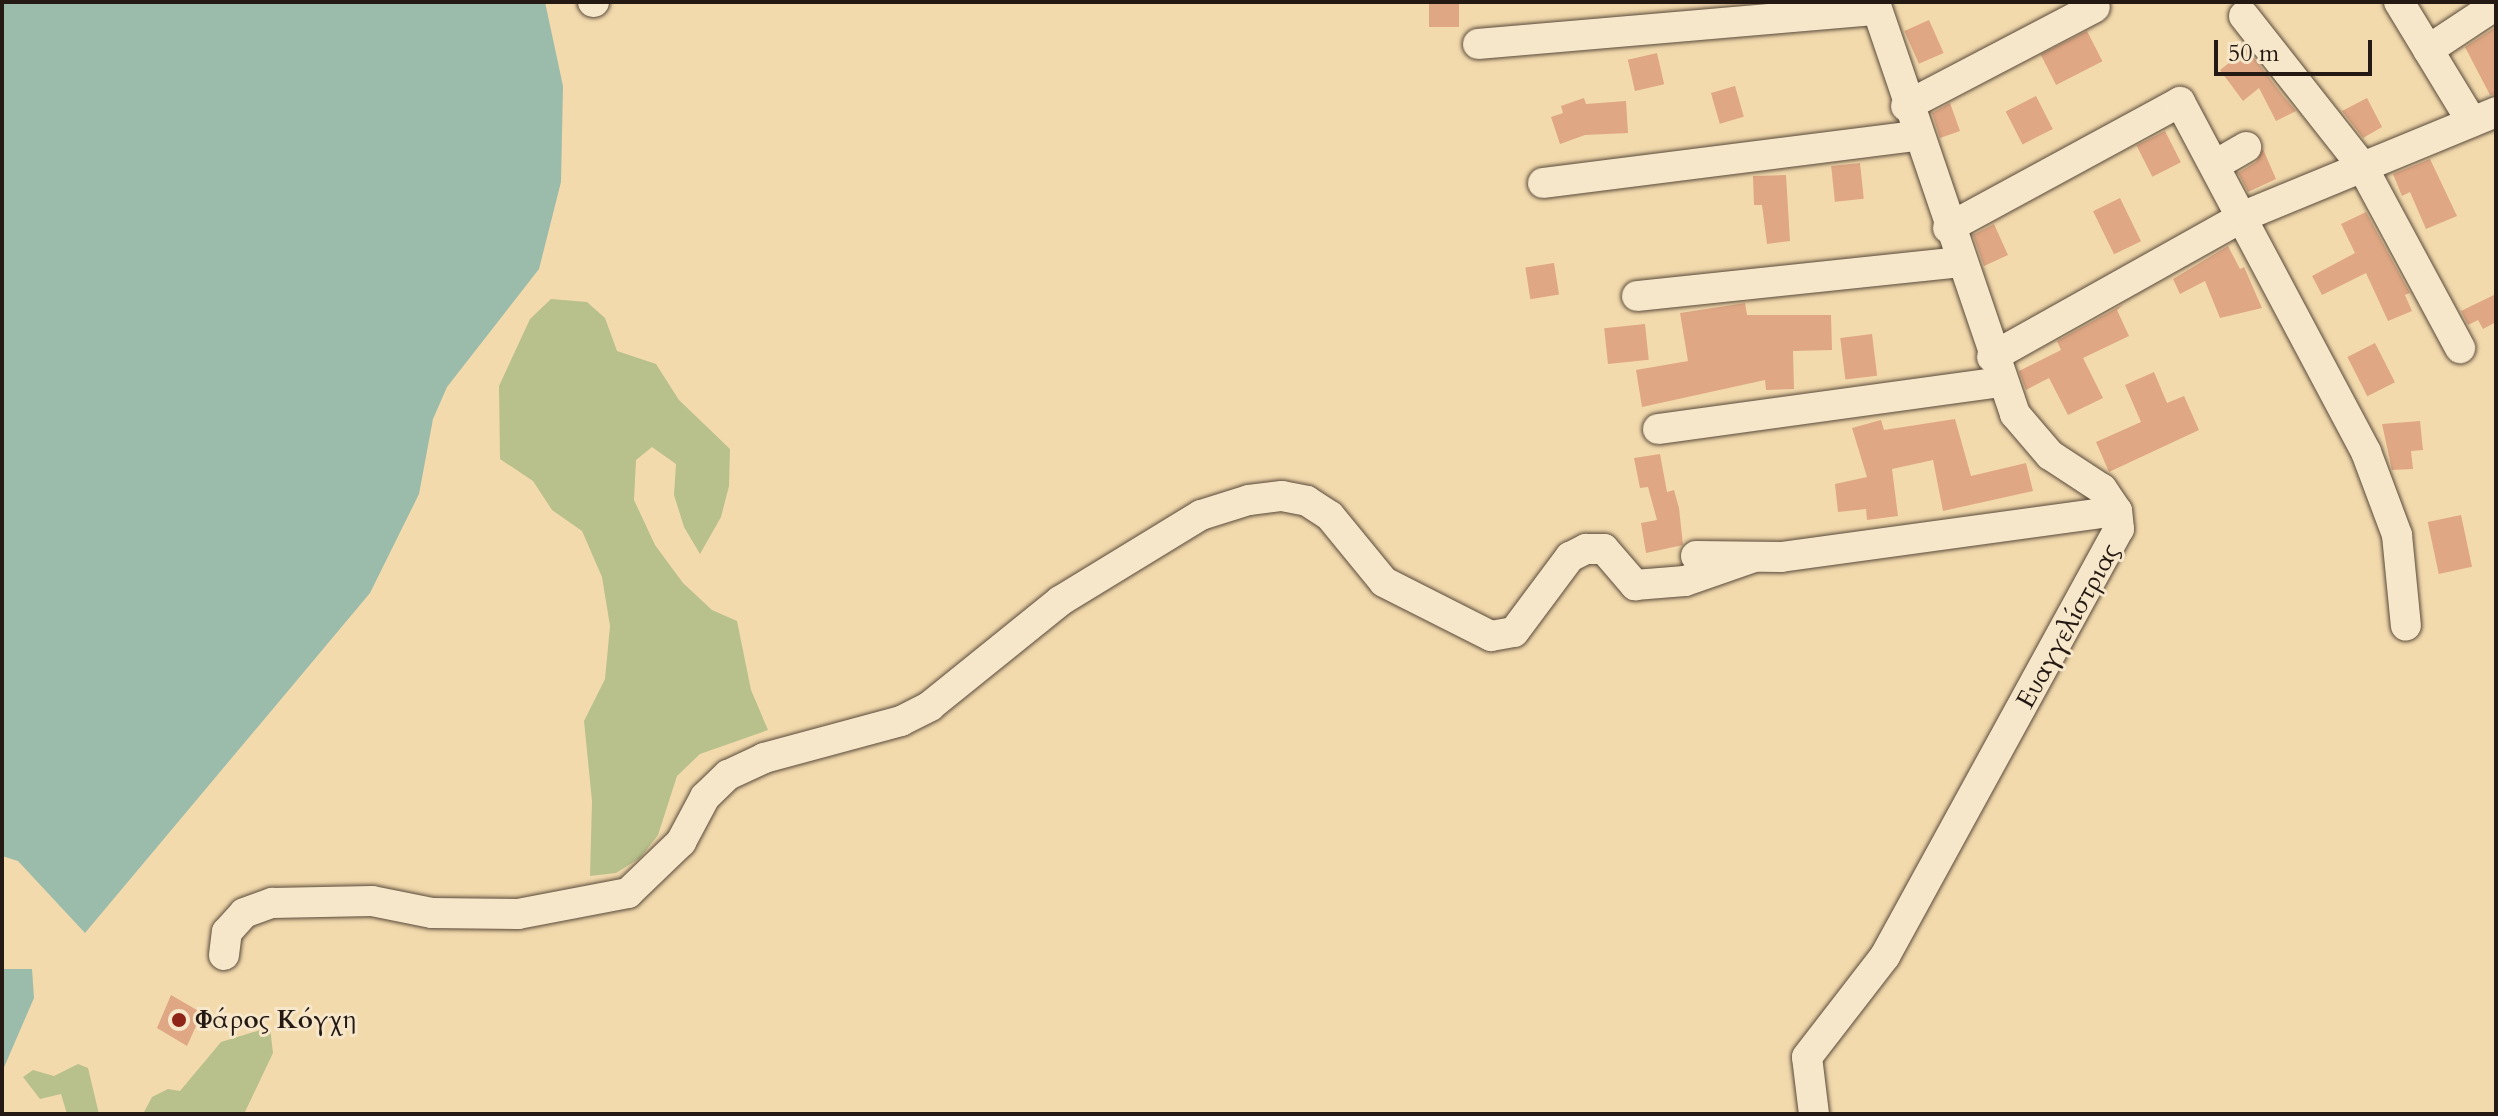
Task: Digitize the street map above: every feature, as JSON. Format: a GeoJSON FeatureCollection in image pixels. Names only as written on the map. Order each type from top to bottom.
{"type":"FeatureCollection","features":[{"type":"Feature","properties":{"kind":"street"},"geometry":{"type":"LineString","coordinates":[[1658,429],[1997,369],[2244,216],[2484,117],[2428,50],[2399,2]]}},
{"type":"Feature","properties":{"kind":"street"},"geometry":{"type":"LineString","coordinates":[[2428,50],[2496,5]]}},
{"type":"Feature","properties":{"kind":"street"},"geometry":{"type":"LineString","coordinates":[[1478,44],[1876,6]]}},
{"type":"Feature","properties":{"kind":"street","name":"Ευαγγελίστριας"},"geometry":{"type":"LineString","coordinates":[[1814,1114],[1807,1057],[1885,956],[2115,544],[2117,511],[2102,489],[2031,437],[1997,369],[1906,106],[1876,6]]}},
{"type":"Feature","properties":{"kind":"street"},"geometry":{"type":"LineString","coordinates":[[1906,106],[2095,7]]}},
{"type":"Feature","properties":{"kind":"street"},"geometry":{"type":"LineString","coordinates":[[2244,16],[2362,166],[2460,348]]}},
{"type":"Feature","properties":{"kind":"street"},"geometry":{"type":"LineString","coordinates":[[1948,228],[2180,102],[2244,216],[2366,452],[2397,535],[2406,626]]}},
{"type":"Feature","properties":{"kind":"street"},"geometry":{"type":"LineString","coordinates":[[1543,183],[1917,136]]}},
{"type":"Feature","properties":{"kind":"street"},"geometry":{"type":"LineString","coordinates":[[2215,165],[2246,147]]}},
{"type":"Feature","properties":{"kind":"street"},"geometry":{"type":"LineString","coordinates":[[1637,296],[1960,262]]}},
{"type":"Feature","properties":{"kind":"street"},"geometry":{"type":"LineString","coordinates":[[224,955],[227,932],[244,913],[272,903],[372,901],[432,913],[518,914],[628,893],[673,851],[705,797],[728,775],[764,758],[901,721],[921,711],[1060,601],[1201,515],[1249,500],[1282,496],[1307,501],[1330,516],[1384,582],[1491,636],[1514,632],[1570,557],[1586,549],[1604,549],[1635,585],[1685,581],[1754,557]]}},
{"type":"Feature","properties":{"kind":"street"},"geometry":{"type":"LineString","coordinates":[[1696,556],[1754,557],[1950,537],[2117,511]]}},
{"type":"Feature","properties":{"kind":"green space"},"geometry":{"type":"Polygon","coordinates":[[[551,299],[587,302],[605,318],[617,351],[656,364],[679,400],[730,449],[729,486],[721,517],[700,554],[684,527],[674,495],[676,464],[652,447],[636,460],[634,500],[655,545],[683,583],[712,610],[737,621],[751,690],[768,730],[700,754],[677,776],[658,835],[640,858],[616,873],[590,876],[592,801],[584,721],[605,679],[610,626],[602,577],[582,531],[552,510],[533,481],[500,459],[499,386],[530,319],[551,299]]]}},
{"type":"Feature","properties":{"kind":"green space"},"geometry":{"type":"Polygon","coordinates":[[[270,1027],[273,1053],[244,1114],[143,1114],[152,1097],[168,1089],[180,1091],[221,1042],[270,1027]]]}},
{"type":"Feature","properties":{"kind":"green space"},"geometry":{"type":"Polygon","coordinates":[[[78,1064],[88,1068],[99,1114],[67,1114],[61,1094],[40,1099],[23,1077],[33,1070],[54,1076],[78,1064]]]}},
{"type":"Feature","properties":{"kind":"shaded area"},"geometry":{"type":"Polygon","coordinates":[[[2,2],[545,2],[563,86],[561,182],[539,269],[447,387],[433,419],[419,494],[370,593],[85,933],[18,861],[2,856],[2,2]]]}},
{"type":"Feature","properties":{"kind":"shaded area"},"geometry":{"type":"Polygon","coordinates":[[[2,969],[32,969],[34,998],[2,1072],[2,969]]]}},
{"type":"Feature","properties":{"kind":"building"},"geometry":{"type":"Polygon","coordinates":[[[1429,2],[1459,2],[1459,27],[1429,27],[1429,2]]]}},
{"type":"Feature","properties":{"kind":"building"},"geometry":{"type":"Polygon","coordinates":[[[1929,20],[1944,53],[1919,64],[1904,31],[1929,20]]]}},
{"type":"Feature","properties":{"kind":"building"},"geometry":{"type":"Polygon","coordinates":[[[2496,27],[2496,94],[2490,95],[2465,47],[2496,27]]]}},
{"type":"Feature","properties":{"kind":"building"},"geometry":{"type":"Polygon","coordinates":[[[2087,31],[2102,61],[2056,85],[2041,55],[2087,31]]]}},
{"type":"Feature","properties":{"kind":"building"},"geometry":{"type":"Polygon","coordinates":[[[2247,49],[2296,111],[2276,121],[2259,88],[2243,101],[2220,70],[2247,49]]]}},
{"type":"Feature","properties":{"kind":"building"},"geometry":{"type":"Polygon","coordinates":[[[1657,53],[1664,84],[1635,91],[1628,60],[1657,53]]]}},
{"type":"Feature","properties":{"kind":"building"},"geometry":{"type":"Polygon","coordinates":[[[1735,86],[1744,117],[1720,124],[1711,93],[1735,86]]]}},
{"type":"Feature","properties":{"kind":"building"},"geometry":{"type":"Polygon","coordinates":[[[2036,96],[2053,129],[2023,144],[2006,111],[2036,96]]]}},
{"type":"Feature","properties":{"kind":"building"},"geometry":{"type":"Polygon","coordinates":[[[1584,98],[1586,104],[1626,101],[1628,133],[1585,135],[1560,144],[1551,117],[1563,113],[1561,106],[1584,98]]]}},
{"type":"Feature","properties":{"kind":"building"},"geometry":{"type":"Polygon","coordinates":[[[2367,98],[2382,127],[2363,138],[2342,111],[2367,98]]]}},
{"type":"Feature","properties":{"kind":"building"},"geometry":{"type":"Polygon","coordinates":[[[1950,103],[1960,131],[1940,138],[1932,113],[1950,103]]]}},
{"type":"Feature","properties":{"kind":"building"},"geometry":{"type":"Polygon","coordinates":[[[2165,131],[2181,162],[2152,177],[2136,146],[2165,131]]]}},
{"type":"Feature","properties":{"kind":"building"},"geometry":{"type":"Polygon","coordinates":[[[2263,149],[2276,179],[2248,192],[2238,173],[2256,162],[2263,149]]]}},
{"type":"Feature","properties":{"kind":"building"},"geometry":{"type":"Polygon","coordinates":[[[2430,159],[2457,216],[2426,229],[2410,192],[2402,196],[2393,174],[2430,159]]]}},
{"type":"Feature","properties":{"kind":"building"},"geometry":{"type":"Polygon","coordinates":[[[1860,163],[1864,199],[1835,202],[1831,166],[1860,163]]]}},
{"type":"Feature","properties":{"kind":"building"},"geometry":{"type":"Polygon","coordinates":[[[1786,175],[1790,241],[1767,244],[1762,205],[1754,205],[1753,176],[1786,175]]]}},
{"type":"Feature","properties":{"kind":"building"},"geometry":{"type":"Polygon","coordinates":[[[2120,198],[2141,241],[2114,254],[2093,211],[2120,198]]]}},
{"type":"Feature","properties":{"kind":"building"},"geometry":{"type":"Polygon","coordinates":[[[2366,212],[2410,293],[2405,295],[2412,311],[2388,321],[2366,273],[2322,295],[2312,276],[2355,253],[2341,224],[2366,212]]]}},
{"type":"Feature","properties":{"kind":"building"},"geometry":{"type":"Polygon","coordinates":[[[1994,224],[2008,255],[1984,266],[1973,235],[1994,224]]]}},
{"type":"Feature","properties":{"kind":"building"},"geometry":{"type":"Polygon","coordinates":[[[2228,246],[2240,269],[2244,267],[2262,308],[2220,318],[2205,281],[2180,294],[2173,279],[2228,246]]]}},
{"type":"Feature","properties":{"kind":"building"},"geometry":{"type":"Polygon","coordinates":[[[1554,263],[1559,295],[1530,299],[1525,268],[1554,263]]]}},
{"type":"Feature","properties":{"kind":"building"},"geometry":{"type":"Polygon","coordinates":[[[2496,294],[2496,322],[2483,329],[2478,320],[2468,325],[2461,311],[2496,294]]]}},
{"type":"Feature","properties":{"kind":"building"},"geometry":{"type":"Polygon","coordinates":[[[1745,303],[1747,315],[1831,315],[1832,350],[1793,351],[1794,389],[1766,390],[1765,380],[1642,407],[1636,370],[1688,361],[1680,313],[1745,303]]]}},
{"type":"Feature","properties":{"kind":"building"},"geometry":{"type":"Polygon","coordinates":[[[2124,304],[2117,310],[2129,336],[2083,358],[2103,398],[2068,415],[2049,378],[2026,390],[2019,371],[2061,350],[2057,341],[2124,304]]]}},
{"type":"Feature","properties":{"kind":"building"},"geometry":{"type":"Polygon","coordinates":[[[1645,324],[1649,360],[1608,364],[1604,328],[1645,324]]]}},
{"type":"Feature","properties":{"kind":"building"},"geometry":{"type":"Polygon","coordinates":[[[1872,334],[1877,376],[1845,380],[1840,338],[1872,334]]]}},
{"type":"Feature","properties":{"kind":"building"},"geometry":{"type":"Polygon","coordinates":[[[2375,343],[2395,382],[2367,396],[2347,357],[2375,343]]]}},
{"type":"Feature","properties":{"kind":"building"},"geometry":{"type":"Polygon","coordinates":[[[2154,372],[2167,403],[2184,396],[2199,430],[2109,472],[2096,442],[2141,422],[2125,385],[2154,372]]]}},
{"type":"Feature","properties":{"kind":"building"},"geometry":{"type":"Polygon","coordinates":[[[1955,419],[1971,476],[2026,463],[2033,491],[1943,511],[1933,460],[1892,469],[1898,516],[1867,520],[1866,509],[1838,512],[1835,484],[1867,477],[1852,428],[1881,420],[1884,430],[1955,419]]]}},
{"type":"Feature","properties":{"kind":"building"},"geometry":{"type":"Polygon","coordinates":[[[2420,421],[2423,450],[2411,451],[2413,469],[2392,470],[2382,424],[2420,421]]]}},
{"type":"Feature","properties":{"kind":"building"},"geometry":{"type":"Polygon","coordinates":[[[1660,454],[1667,492],[1674,490],[1679,508],[1683,545],[1646,553],[1641,523],[1657,520],[1648,487],[1640,488],[1634,458],[1660,454]]]}},
{"type":"Feature","properties":{"kind":"building"},"geometry":{"type":"Polygon","coordinates":[[[2461,515],[2472,567],[2439,574],[2428,522],[2461,515]]]}},
{"type":"Feature","properties":{"kind":"building","name":"Φάρος Κόγχη"},"geometry":{"type":"Polygon","coordinates":[[[171,995],[202,1013],[187,1046],[157,1028],[171,995]]]}},
{"type":"Feature","properties":{"kind":"place","name":"Φάρος Κόγχη"},"geometry":{"type":"Point","coordinates":[179,1020]}}]}
